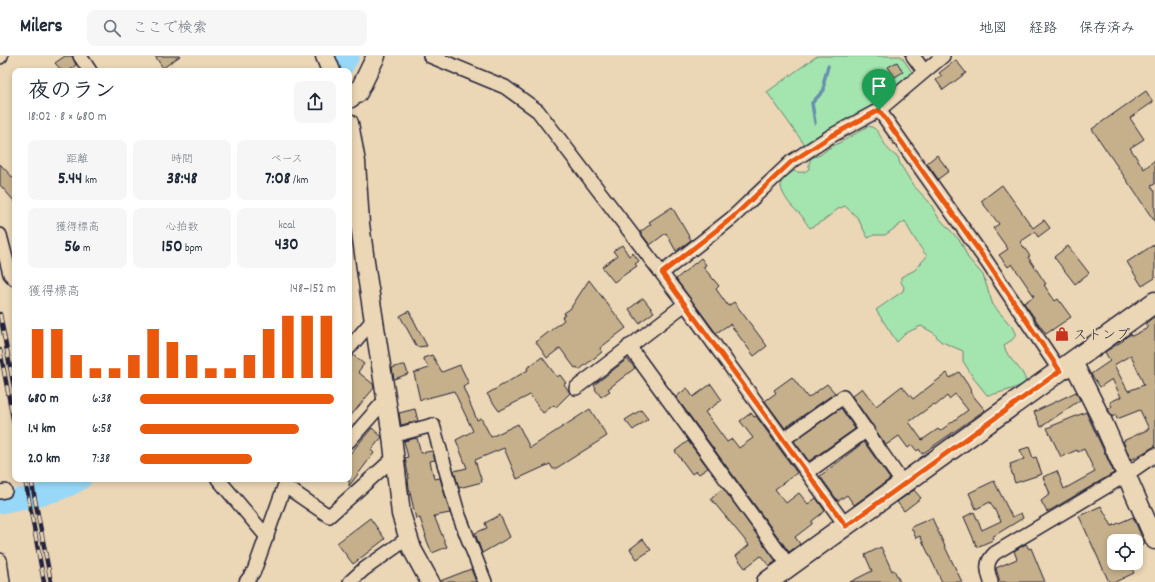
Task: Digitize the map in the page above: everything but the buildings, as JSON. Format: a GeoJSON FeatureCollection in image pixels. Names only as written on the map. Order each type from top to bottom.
{"type":"FeatureCollection","features":[{"type":"Feature","properties":{"kind":"main road"},"geometry":{"type":"LineString","coordinates":[[767,582],[904,485],[1155,302]]}},
{"type":"Feature","properties":{"kind":"street"},"geometry":{"type":"LineString","coordinates":[[80,56],[88,68]]}},
{"type":"Feature","properties":{"kind":"street"},"geometry":{"type":"LineString","coordinates":[[352,97],[358,93],[376,56]]}},
{"type":"Feature","properties":{"kind":"street"},"geometry":{"type":"LineString","coordinates":[[430,56],[505,87],[538,111],[662,273],[846,526]]}},
{"type":"Feature","properties":{"kind":"street"},"geometry":{"type":"LineString","coordinates":[[913,56],[924,71]]}},
{"type":"Feature","properties":{"kind":"street"},"geometry":{"type":"LineString","coordinates":[[662,273],[732,218],[791,162],[831,136],[879,110],[924,71],[944,56]]}},
{"type":"Feature","properties":{"kind":"street"},"geometry":{"type":"LineString","coordinates":[[879,110],[987,262],[1067,367],[1102,420],[1155,540]]}},
{"type":"Feature","properties":{"kind":"street"},"geometry":{"type":"LineString","coordinates":[[352,140],[356,162],[353,190],[392,436],[402,514],[412,549],[430,582]]}},
{"type":"Feature","properties":{"kind":"street"},"geometry":{"type":"LineString","coordinates":[[0,236],[10,274],[12,276]]}},
{"type":"Feature","properties":{"kind":"street"},"geometry":{"type":"LineString","coordinates":[[576,388],[685,304]]}},
{"type":"Feature","properties":{"kind":"street"},"geometry":{"type":"LineString","coordinates":[[352,344],[373,320]]}},
{"type":"Feature","properties":{"kind":"street"},"geometry":{"type":"LineString","coordinates":[[629,346],[789,566]]}},
{"type":"Feature","properties":{"kind":"street"},"geometry":{"type":"LineString","coordinates":[[784,439],[843,397],[904,485]]}},
{"type":"Feature","properties":{"kind":"street"},"geometry":{"type":"LineString","coordinates":[[352,438],[386,399]]}},
{"type":"Feature","properties":{"kind":"street"},"geometry":{"type":"LineString","coordinates":[[392,436],[433,425],[458,513],[485,582]]}},
{"type":"Feature","properties":{"kind":"street"},"geometry":{"type":"LineString","coordinates":[[808,472],[867,430]]}},
{"type":"Feature","properties":{"kind":"street"},"geometry":{"type":"LineString","coordinates":[[991,582],[987,565],[990,558],[995,553],[1126,475],[1155,454]]}},
{"type":"Feature","properties":{"kind":"street"},"geometry":{"type":"LineString","coordinates":[[246,582],[254,571],[286,482],[329,516],[395,457]]}},
{"type":"Feature","properties":{"kind":"street"},"geometry":{"type":"LineString","coordinates":[[221,482],[267,537]]}},
{"type":"Feature","properties":{"kind":"street"},"geometry":{"type":"LineString","coordinates":[[350,582],[363,570],[408,538]]}},
{"type":"Feature","properties":{"kind":"street"},"geometry":{"type":"LineString","coordinates":[[0,560],[3,582]]}},
{"type":"Feature","properties":{"kind":"green space"},"geometry":{"type":"Polygon","coordinates":[[[817,56],[901,56],[914,75],[875,106],[809,144],[804,144],[767,92],[817,56]]]}},
{"type":"Feature","properties":{"kind":"green space"},"geometry":{"type":"Polygon","coordinates":[[[868,126],[876,130],[888,149],[898,157],[900,164],[913,185],[930,203],[938,217],[961,242],[968,258],[983,275],[993,305],[1012,327],[1016,335],[1012,340],[1004,345],[1008,355],[1025,377],[1026,383],[1018,387],[987,395],[963,361],[963,351],[940,341],[934,333],[921,326],[906,333],[897,342],[876,310],[903,291],[904,287],[901,282],[901,277],[915,270],[927,256],[921,249],[905,221],[885,235],[874,235],[868,238],[857,217],[845,206],[810,228],[802,216],[792,207],[785,197],[781,187],[783,178],[794,171],[802,172],[809,169],[811,158],[820,155],[829,148],[868,126]]]}},
{"type":"Feature","properties":{"kind":"waterway"},"geometry":{"type":"LineString","coordinates":[[342,68],[349,56]]}},
{"type":"Feature","properties":{"kind":"waterway"},"geometry":{"type":"LineString","coordinates":[[815,123],[812,103],[824,90],[824,81],[828,66]]}},
{"type":"Feature","properties":{"kind":"waterway"},"geometry":{"type":"LineString","coordinates":[[0,503],[52,492],[76,482]]}},
{"type":"Feature","properties":{"kind":"railway"},"geometry":{"type":"LineString","coordinates":[[0,314],[12,377]]}},
{"type":"Feature","properties":{"kind":"railway"},"geometry":{"type":"LineString","coordinates":[[0,350],[12,413]]}},
{"type":"Feature","properties":{"kind":"railway"},"geometry":{"type":"LineString","coordinates":[[26,482],[44,582]]}},
{"type":"Feature","properties":{"kind":"railway"},"geometry":{"type":"LineString","coordinates":[[32,482],[51,582]]}},
{"type":"Feature","properties":{"kind":"place","name":"ストンプ"},"geometry":{"type":"Point","coordinates":[1062,334]}},
{"type":"Feature","properties":{"kind":"route"},"geometry":{"type":"LineString","coordinates":[[879,110],[987,262],[1060,371],[846,526],[662,273],[732,218],[791,162],[831,136],[879,110]]}}]}
